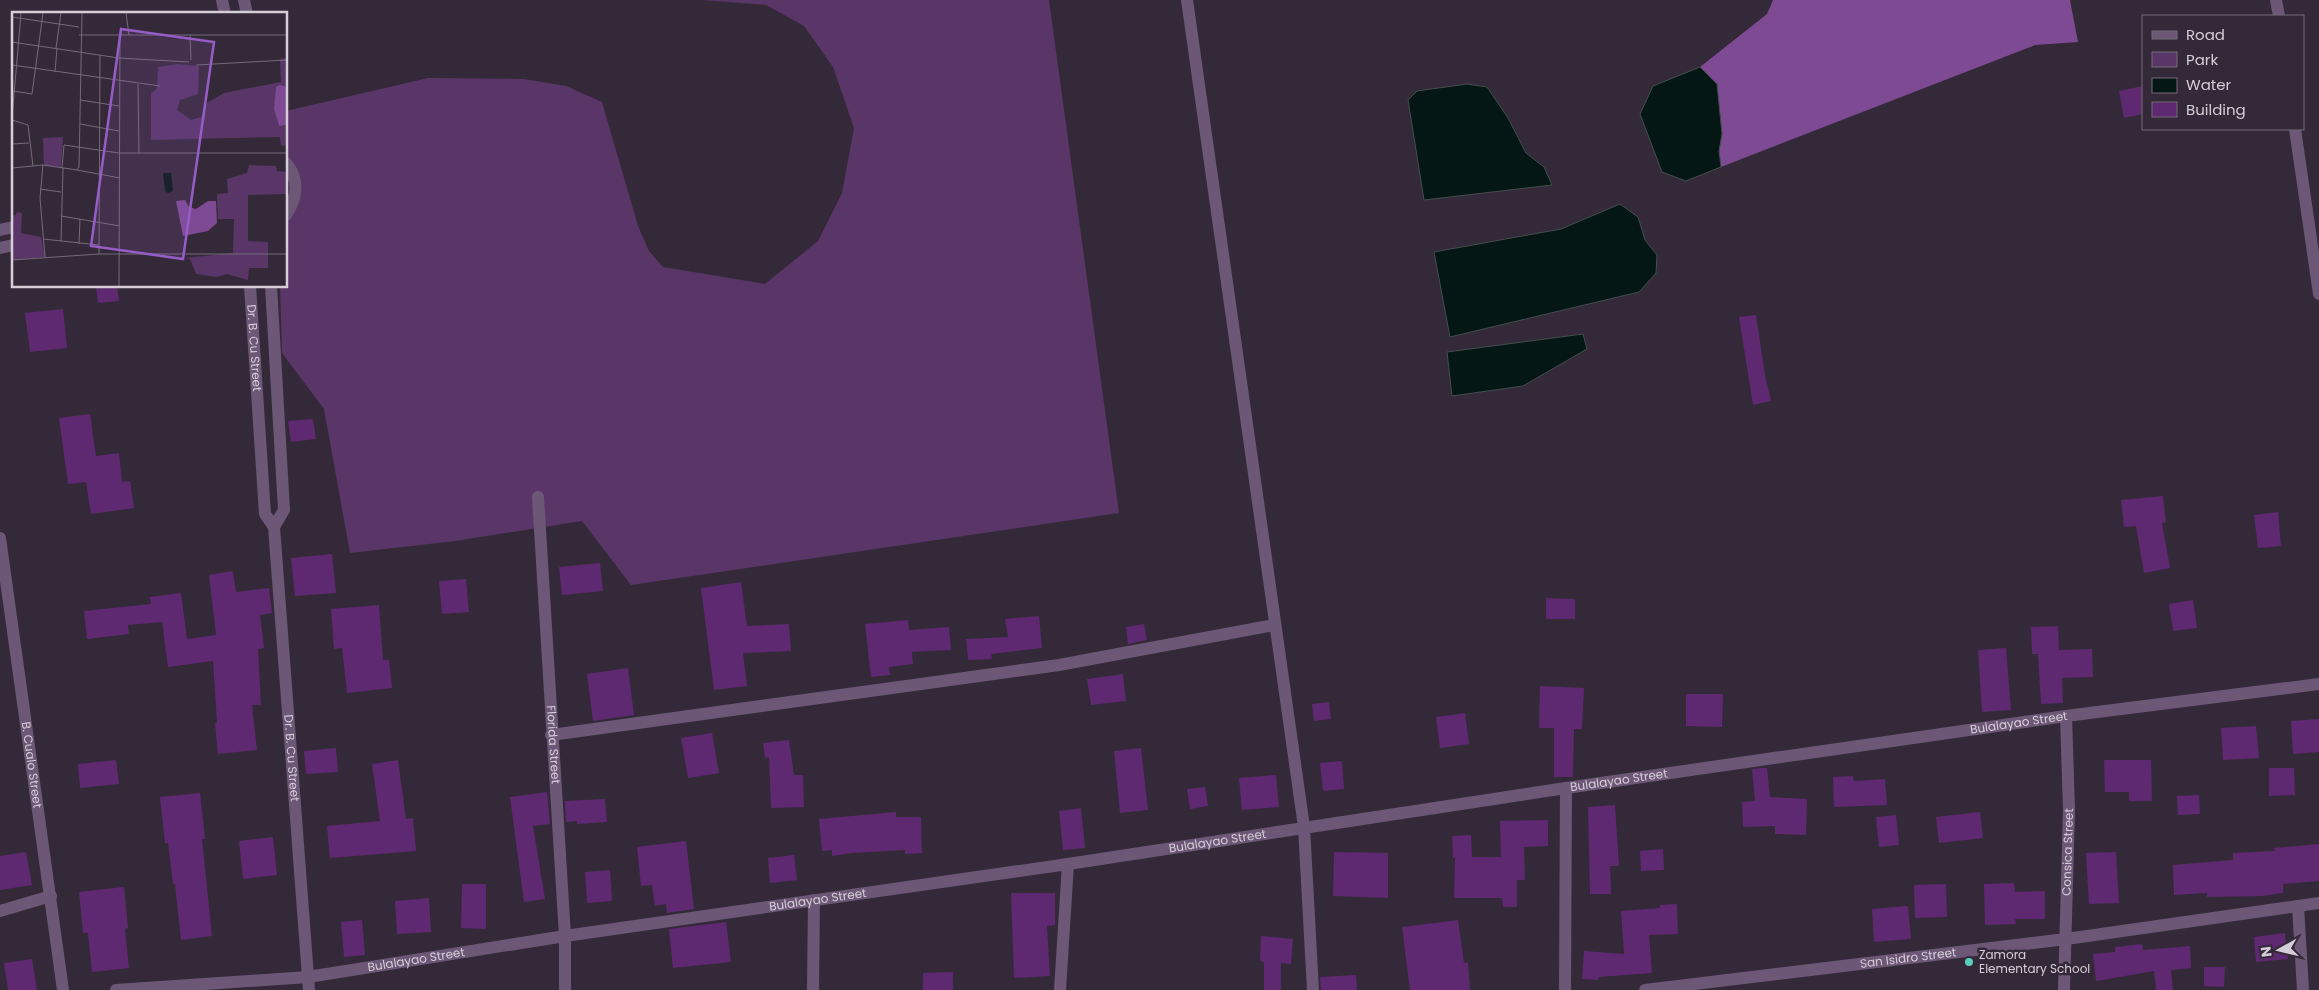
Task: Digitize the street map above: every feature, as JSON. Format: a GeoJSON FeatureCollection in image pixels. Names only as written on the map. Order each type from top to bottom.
{"type":"FeatureCollection","features":[{"type":"Feature","properties":{"kind":"street"},"geometry":{"type":"LineString","coordinates":[[1187,0],[1250,440],[1274,625],[1304,826],[1312,990]]}},
{"type":"Feature","properties":{"kind":"street"},"geometry":{"type":"LineString","coordinates":[[2276,0],[2279,15]]}},
{"type":"Feature","properties":{"kind":"street"},"geometry":{"type":"LineString","coordinates":[[2296,130],[2319,294]]}},
{"type":"Feature","properties":{"kind":"street"},"geometry":{"type":"LineString","coordinates":[[288,166],[294,176],[296,186],[295,197],[288,211]]}},
{"type":"Feature","properties":{"kind":"street","name":"Dr. B. Cu Street"},"geometry":{"type":"LineString","coordinates":[[250,288],[265,514],[274,527],[308,990]]}},
{"type":"Feature","properties":{"kind":"street","name":"Dr. B. Cu Street"},"geometry":{"type":"LineString","coordinates":[[271,288],[284,510],[274,527]]}},
{"type":"Feature","properties":{"kind":"street","name":"Florida Street"},"geometry":{"type":"LineString","coordinates":[[538,498],[551,735],[565,936],[565,990]]}},
{"type":"Feature","properties":{"kind":"street","name":"B. Cualo Street"},"geometry":{"type":"LineString","coordinates":[[0,538],[63,990]]}},
{"type":"Feature","properties":{"kind":"street"},"geometry":{"type":"LineString","coordinates":[[551,735],[1059,665],[1274,625]]}},
{"type":"Feature","properties":{"kind":"street","name":"Bulalayao Street"},"geometry":{"type":"LineString","coordinates":[[116,990],[308,977],[565,936],[1068,864],[1304,826],[2066,716],[2319,684]]}},
{"type":"Feature","properties":{"kind":"street","name":"Consica Street"},"geometry":{"type":"LineString","coordinates":[[2064,990],[2069,810],[2066,716]]}},
{"type":"Feature","properties":{"kind":"street"},"geometry":{"type":"LineString","coordinates":[[1565,990],[1566,788]]}},
{"type":"Feature","properties":{"kind":"street"},"geometry":{"type":"LineString","coordinates":[[1060,990],[1068,864]]}},
{"type":"Feature","properties":{"kind":"street"},"geometry":{"type":"LineString","coordinates":[[0,911],[51,896]]}},
{"type":"Feature","properties":{"kind":"street"},"geometry":{"type":"LineString","coordinates":[[813,990],[814,900]]}},
{"type":"Feature","properties":{"kind":"street","name":"San Isidro Street"},"geometry":{"type":"LineString","coordinates":[[1645,990],[2066,938],[2319,903]]}},
{"type":"Feature","properties":{"kind":"street"},"geometry":{"type":"LineString","coordinates":[[2298,906],[2304,990]]}},
{"type":"Feature","properties":{"kind":"green space"},"geometry":{"type":"Polygon","coordinates":[[[702,0],[1049,0],[1119,513],[631,585],[582,521],[455,541],[350,553],[324,409],[282,353],[280,288],[288,288],[288,211],[295,197],[288,171],[288,111],[428,78],[524,79],[566,86],[602,102],[638,226],[649,251],[663,267],[765,284],[818,241],[842,193],[854,128],[833,67],[804,26],[766,5],[702,0]]]}},
{"type":"Feature","properties":{"kind":"shaded area"},"geometry":{"type":"Polygon","coordinates":[[[1773,0],[2070,0],[2078,42],[2035,45],[1721,167],[1719,151],[1722,134],[1717,84],[1700,67],[1767,14],[1773,0]]]}},
{"type":"Feature","properties":{"kind":"water"},"geometry":{"type":"Polygon","coordinates":[[[1700,67],[1717,84],[1722,134],[1719,151],[1721,167],[1686,181],[1662,172],[1640,114],[1653,86],[1700,67]]]}},
{"type":"Feature","properties":{"kind":"water"},"geometry":{"type":"Polygon","coordinates":[[[1467,84],[1487,87],[1508,118],[1526,153],[1544,167],[1552,185],[1424,200],[1408,100],[1417,91],[1467,84]]]}},
{"type":"Feature","properties":{"kind":"water"},"geometry":{"type":"Polygon","coordinates":[[[1620,204],[1638,217],[1645,240],[1657,255],[1656,273],[1639,292],[1450,337],[1434,252],[1561,229],[1620,204]]]}},
{"type":"Feature","properties":{"kind":"water"},"geometry":{"type":"Polygon","coordinates":[[[1583,334],[1587,349],[1523,386],[1452,396],[1447,352],[1583,334]]]}},
{"type":"Feature","properties":{"kind":"building"},"geometry":{"type":"Polygon","coordinates":[[[2142,86],[2142,114],[2124,118],[2119,91],[2142,86]]]}},
{"type":"Feature","properties":{"kind":"building"},"geometry":{"type":"Polygon","coordinates":[[[96,288],[117,288],[119,301],[98,303],[96,288]]]}},
{"type":"Feature","properties":{"kind":"building"},"geometry":{"type":"Polygon","coordinates":[[[63,309],[67,348],[30,352],[25,313],[63,309]]]}},
{"type":"Feature","properties":{"kind":"building"},"geometry":{"type":"Polygon","coordinates":[[[1756,315],[1771,401],[1753,405],[1739,317],[1756,315]]]}},
{"type":"Feature","properties":{"kind":"building"},"geometry":{"type":"Polygon","coordinates":[[[90,414],[96,456],[119,453],[122,482],[130,481],[134,508],[91,514],[86,482],[68,484],[59,418],[90,414]]]}},
{"type":"Feature","properties":{"kind":"building"},"geometry":{"type":"Polygon","coordinates":[[[313,419],[316,439],[291,442],[288,421],[313,419]]]}},
{"type":"Feature","properties":{"kind":"building"},"geometry":{"type":"Polygon","coordinates":[[[2163,496],[2166,522],[2162,523],[2170,568],[2144,573],[2136,526],[2124,527],[2121,500],[2163,496]]]}},
{"type":"Feature","properties":{"kind":"building"},"geometry":{"type":"Polygon","coordinates":[[[2278,512],[2281,546],[2258,548],[2254,515],[2278,512]]]}},
{"type":"Feature","properties":{"kind":"building"},"geometry":{"type":"Polygon","coordinates":[[[332,554],[336,593],[295,596],[291,558],[332,554]]]}},
{"type":"Feature","properties":{"kind":"building"},"geometry":{"type":"Polygon","coordinates":[[[600,563],[603,591],[562,595],[559,567],[600,563]]]}},
{"type":"Feature","properties":{"kind":"building"},"geometry":{"type":"Polygon","coordinates":[[[233,571],[236,592],[269,588],[272,613],[260,615],[264,648],[258,649],[261,705],[252,705],[257,750],[218,754],[213,661],[168,667],[162,622],[128,625],[129,634],[87,639],[84,611],[151,604],[150,597],[181,593],[187,639],[216,635],[209,575],[233,571]]]}},
{"type":"Feature","properties":{"kind":"building"},"geometry":{"type":"Polygon","coordinates":[[[466,579],[469,612],[442,614],[439,581],[466,579]]]}},
{"type":"Feature","properties":{"kind":"building"},"geometry":{"type":"Polygon","coordinates":[[[741,582],[747,626],[789,624],[791,651],[743,653],[747,686],[714,690],[701,588],[741,582]]]}},
{"type":"Feature","properties":{"kind":"building"},"geometry":{"type":"Polygon","coordinates":[[[1546,598],[1575,599],[1575,619],[1546,619],[1546,598]]]}},
{"type":"Feature","properties":{"kind":"building"},"geometry":{"type":"Polygon","coordinates":[[[2193,600],[2197,628],[2173,631],[2169,604],[2193,600]]]}},
{"type":"Feature","properties":{"kind":"building"},"geometry":{"type":"Polygon","coordinates":[[[379,605],[383,660],[389,660],[392,688],[347,693],[342,648],[334,649],[331,609],[379,605]]]}},
{"type":"Feature","properties":{"kind":"building"},"geometry":{"type":"Polygon","coordinates":[[[1039,616],[1042,648],[991,654],[992,659],[968,660],[966,639],[1008,637],[1005,619],[1039,616]]]}},
{"type":"Feature","properties":{"kind":"building"},"geometry":{"type":"Polygon","coordinates":[[[908,620],[909,630],[949,627],[951,650],[912,652],[913,664],[889,667],[890,675],[871,677],[865,624],[908,620]]]}},
{"type":"Feature","properties":{"kind":"building"},"geometry":{"type":"Polygon","coordinates":[[[1144,624],[1147,640],[1128,644],[1126,627],[1144,624]]]}},
{"type":"Feature","properties":{"kind":"building"},"geometry":{"type":"Polygon","coordinates":[[[2058,626],[2059,650],[2092,649],[2093,677],[2062,678],[2063,703],[2041,704],[2038,654],[2032,654],[2031,627],[2058,626]]]}},
{"type":"Feature","properties":{"kind":"building"},"geometry":{"type":"Polygon","coordinates":[[[2006,648],[2011,710],[1982,712],[1978,650],[2006,648]]]}},
{"type":"Feature","properties":{"kind":"building"},"geometry":{"type":"Polygon","coordinates":[[[628,668],[634,715],[593,721],[587,674],[628,668]]]}},
{"type":"Feature","properties":{"kind":"building"},"geometry":{"type":"Polygon","coordinates":[[[1123,674],[1126,701],[1091,705],[1087,679],[1123,674]]]}},
{"type":"Feature","properties":{"kind":"building"},"geometry":{"type":"Polygon","coordinates":[[[1540,686],[1584,688],[1582,729],[1574,729],[1573,777],[1554,777],[1554,728],[1539,728],[1540,686]]]}},
{"type":"Feature","properties":{"kind":"building"},"geometry":{"type":"Polygon","coordinates":[[[1686,694],[1723,694],[1722,727],[1686,726],[1686,694]]]}},
{"type":"Feature","properties":{"kind":"building"},"geometry":{"type":"Polygon","coordinates":[[[1329,702],[1331,719],[1314,721],[1312,704],[1329,702]]]}},
{"type":"Feature","properties":{"kind":"building"},"geometry":{"type":"Polygon","coordinates":[[[1465,713],[1469,744],[1440,748],[1436,717],[1465,713]]]}},
{"type":"Feature","properties":{"kind":"building"},"geometry":{"type":"Polygon","coordinates":[[[2319,719],[2319,752],[2293,754],[2291,721],[2319,719]]]}},
{"type":"Feature","properties":{"kind":"building"},"geometry":{"type":"Polygon","coordinates":[[[2256,726],[2259,758],[2223,760],[2221,728],[2256,726]]]}},
{"type":"Feature","properties":{"kind":"building"},"geometry":{"type":"Polygon","coordinates":[[[712,733],[719,773],[688,778],[681,738],[712,733]]]}},
{"type":"Feature","properties":{"kind":"building"},"geometry":{"type":"Polygon","coordinates":[[[789,740],[794,775],[803,775],[804,807],[771,808],[769,757],[765,758],[763,743],[789,740]]]}},
{"type":"Feature","properties":{"kind":"building"},"geometry":{"type":"Polygon","coordinates":[[[336,748],[338,772],[306,774],[304,751],[336,748]]]}},
{"type":"Feature","properties":{"kind":"building"},"geometry":{"type":"Polygon","coordinates":[[[1141,748],[1148,810],[1120,813],[1114,751],[1141,748]]]}},
{"type":"Feature","properties":{"kind":"building"},"geometry":{"type":"Polygon","coordinates":[[[116,760],[119,784],[80,788],[78,764],[116,760]]]}},
{"type":"Feature","properties":{"kind":"building"},"geometry":{"type":"Polygon","coordinates":[[[398,760],[406,819],[413,818],[416,851],[330,858],[327,826],[380,821],[372,764],[398,760]]]}},
{"type":"Feature","properties":{"kind":"building"},"geometry":{"type":"Polygon","coordinates":[[[2104,760],[2151,760],[2152,801],[2129,801],[2129,792],[2105,792],[2104,760]]]}},
{"type":"Feature","properties":{"kind":"building"},"geometry":{"type":"Polygon","coordinates":[[[1342,761],[1344,789],[1323,791],[1320,763],[1342,761]]]}},
{"type":"Feature","properties":{"kind":"building"},"geometry":{"type":"Polygon","coordinates":[[[1767,768],[1770,797],[1807,799],[1806,835],[1775,834],[1775,826],[1743,827],[1742,802],[1755,801],[1752,769],[1767,768]]]}},
{"type":"Feature","properties":{"kind":"building"},"geometry":{"type":"Polygon","coordinates":[[[2269,768],[2294,768],[2295,795],[2269,796],[2269,768]]]}},
{"type":"Feature","properties":{"kind":"building"},"geometry":{"type":"Polygon","coordinates":[[[1276,775],[1279,807],[1242,810],[1239,778],[1276,775]]]}},
{"type":"Feature","properties":{"kind":"building"},"geometry":{"type":"Polygon","coordinates":[[[1853,776],[1854,781],[1885,779],[1887,805],[1834,807],[1833,777],[1853,776]]]}},
{"type":"Feature","properties":{"kind":"building"},"geometry":{"type":"Polygon","coordinates":[[[1205,787],[1208,806],[1190,809],[1187,789],[1205,787]]]}},
{"type":"Feature","properties":{"kind":"building"},"geometry":{"type":"Polygon","coordinates":[[[547,792],[550,824],[533,826],[545,899],[524,902],[510,797],[547,792]]]}},
{"type":"Feature","properties":{"kind":"building"},"geometry":{"type":"Polygon","coordinates":[[[200,793],[205,839],[202,839],[212,936],[181,940],[175,884],[173,884],[168,843],[165,843],[160,797],[200,793]]]}},
{"type":"Feature","properties":{"kind":"building"},"geometry":{"type":"Polygon","coordinates":[[[2199,795],[2200,814],[2178,815],[2177,796],[2199,795]]]}},
{"type":"Feature","properties":{"kind":"building"},"geometry":{"type":"Polygon","coordinates":[[[605,799],[607,822],[577,824],[577,821],[566,822],[565,801],[605,799]]]}},
{"type":"Feature","properties":{"kind":"building"},"geometry":{"type":"Polygon","coordinates":[[[1615,805],[1619,866],[1610,866],[1611,894],[1590,894],[1588,807],[1615,805]]]}},
{"type":"Feature","properties":{"kind":"building"},"geometry":{"type":"Polygon","coordinates":[[[1081,808],[1085,848],[1063,850],[1059,811],[1081,808]]]}},
{"type":"Feature","properties":{"kind":"building"},"geometry":{"type":"Polygon","coordinates":[[[896,812],[896,817],[921,817],[922,853],[905,854],[905,850],[832,856],[832,850],[822,851],[819,819],[896,812]]]}},
{"type":"Feature","properties":{"kind":"building"},"geometry":{"type":"Polygon","coordinates":[[[1980,812],[1983,838],[1939,843],[1936,817],[1980,812]]]}},
{"type":"Feature","properties":{"kind":"building"},"geometry":{"type":"Polygon","coordinates":[[[1896,815],[1899,845],[1879,847],[1876,817],[1896,815]]]}},
{"type":"Feature","properties":{"kind":"building"},"geometry":{"type":"Polygon","coordinates":[[[1548,820],[1548,846],[1524,847],[1525,880],[1517,880],[1517,907],[1503,907],[1502,898],[1454,898],[1455,858],[1453,858],[1452,836],[1471,835],[1472,857],[1501,857],[1500,821],[1548,820]]]}},
{"type":"Feature","properties":{"kind":"building"},"geometry":{"type":"Polygon","coordinates":[[[273,837],[277,875],[243,879],[239,841],[273,837]]]}},
{"type":"Feature","properties":{"kind":"building"},"geometry":{"type":"Polygon","coordinates":[[[686,841],[694,909],[667,913],[666,904],[655,906],[652,885],[641,886],[637,847],[686,841]]]}},
{"type":"Feature","properties":{"kind":"building"},"geometry":{"type":"Polygon","coordinates":[[[2319,844],[2319,881],[2283,884],[2283,893],[2262,896],[2207,897],[2207,893],[2174,895],[2173,865],[2233,860],[2233,853],[2275,851],[2274,848],[2319,844]]]}},
{"type":"Feature","properties":{"kind":"building"},"geometry":{"type":"Polygon","coordinates":[[[1663,849],[1664,870],[1641,871],[1640,851],[1663,849]]]}},
{"type":"Feature","properties":{"kind":"building"},"geometry":{"type":"Polygon","coordinates":[[[26,852],[32,885],[0,890],[0,856],[26,852]]]}},
{"type":"Feature","properties":{"kind":"building"},"geometry":{"type":"Polygon","coordinates":[[[1334,852],[1388,853],[1388,898],[1333,896],[1334,852]]]}},
{"type":"Feature","properties":{"kind":"building"},"geometry":{"type":"Polygon","coordinates":[[[2116,852],[2119,903],[2089,904],[2086,853],[2116,852]]]}},
{"type":"Feature","properties":{"kind":"building"},"geometry":{"type":"Polygon","coordinates":[[[794,855],[797,880],[770,883],[768,858],[794,855]]]}},
{"type":"Feature","properties":{"kind":"building"},"geometry":{"type":"Polygon","coordinates":[[[610,870],[612,901],[587,903],[585,872],[610,870]]]}},
{"type":"Feature","properties":{"kind":"building"},"geometry":{"type":"Polygon","coordinates":[[[2014,883],[2015,892],[2045,891],[2045,919],[2015,919],[2016,924],[1985,925],[1984,884],[2014,883]]]}},
{"type":"Feature","properties":{"kind":"building"},"geometry":{"type":"Polygon","coordinates":[[[462,884],[486,884],[486,929],[461,928],[462,884]]]}},
{"type":"Feature","properties":{"kind":"building"},"geometry":{"type":"Polygon","coordinates":[[[1946,884],[1947,917],[1915,918],[1914,885],[1946,884]]]}},
{"type":"Feature","properties":{"kind":"building"},"geometry":{"type":"Polygon","coordinates":[[[124,887],[128,928],[125,929],[129,968],[92,972],[88,933],[83,933],[79,892],[124,887]]]}},
{"type":"Feature","properties":{"kind":"building"},"geometry":{"type":"Polygon","coordinates":[[[1011,893],[1055,893],[1055,925],[1047,926],[1050,976],[1014,978],[1011,893]]]}},
{"type":"Feature","properties":{"kind":"building"},"geometry":{"type":"Polygon","coordinates":[[[429,898],[431,932],[397,934],[395,901],[429,898]]]}},
{"type":"Feature","properties":{"kind":"building"},"geometry":{"type":"Polygon","coordinates":[[[1677,904],[1678,934],[1649,935],[1652,973],[1599,977],[1598,980],[1582,979],[1584,951],[1624,954],[1621,911],[1660,908],[1660,905],[1677,904]]]}},
{"type":"Feature","properties":{"kind":"building"},"geometry":{"type":"Polygon","coordinates":[[[1908,906],[1911,939],[1874,942],[1872,909],[1908,906]]]}},
{"type":"Feature","properties":{"kind":"building"},"geometry":{"type":"Polygon","coordinates":[[[362,920],[365,955],[344,957],[341,922],[362,920]]]}},
{"type":"Feature","properties":{"kind":"building"},"geometry":{"type":"Polygon","coordinates":[[[1458,920],[1464,963],[1468,962],[1470,990],[1410,990],[1402,927],[1458,920]]]}},
{"type":"Feature","properties":{"kind":"building"},"geometry":{"type":"Polygon","coordinates":[[[726,922],[731,962],[673,968],[669,929],[726,922]]]}},
{"type":"Feature","properties":{"kind":"building"},"geometry":{"type":"Polygon","coordinates":[[[2285,933],[2288,959],[2256,962],[2254,937],[2285,933]]]}},
{"type":"Feature","properties":{"kind":"building"},"geometry":{"type":"Polygon","coordinates":[[[1261,936],[1293,939],[1291,964],[1281,963],[1281,990],[1264,990],[1264,962],[1260,961],[1261,936]]]}},
{"type":"Feature","properties":{"kind":"building"},"geometry":{"type":"Polygon","coordinates":[[[2142,944],[2143,950],[2190,946],[2191,968],[2171,970],[2173,990],[2156,990],[2154,971],[2096,981],[2093,954],[2115,952],[2115,947],[2142,944]]]}},
{"type":"Feature","properties":{"kind":"building"},"geometry":{"type":"Polygon","coordinates":[[[32,959],[37,990],[8,990],[4,963],[32,959]]]}},
{"type":"Feature","properties":{"kind":"building"},"geometry":{"type":"Polygon","coordinates":[[[2204,967],[2225,967],[2224,987],[2204,986],[2204,967]]]}},
{"type":"Feature","properties":{"kind":"building"},"geometry":{"type":"Polygon","coordinates":[[[953,972],[953,990],[923,990],[923,973],[953,972]]]}},
{"type":"Feature","properties":{"kind":"building"},"geometry":{"type":"Polygon","coordinates":[[[1356,975],[1357,990],[1321,990],[1320,977],[1356,975]]]}},
{"type":"Feature","properties":{"kind":"place","name":"Zamora Elementary School"},"geometry":{"type":"Point","coordinates":[1969,962]}}]}
